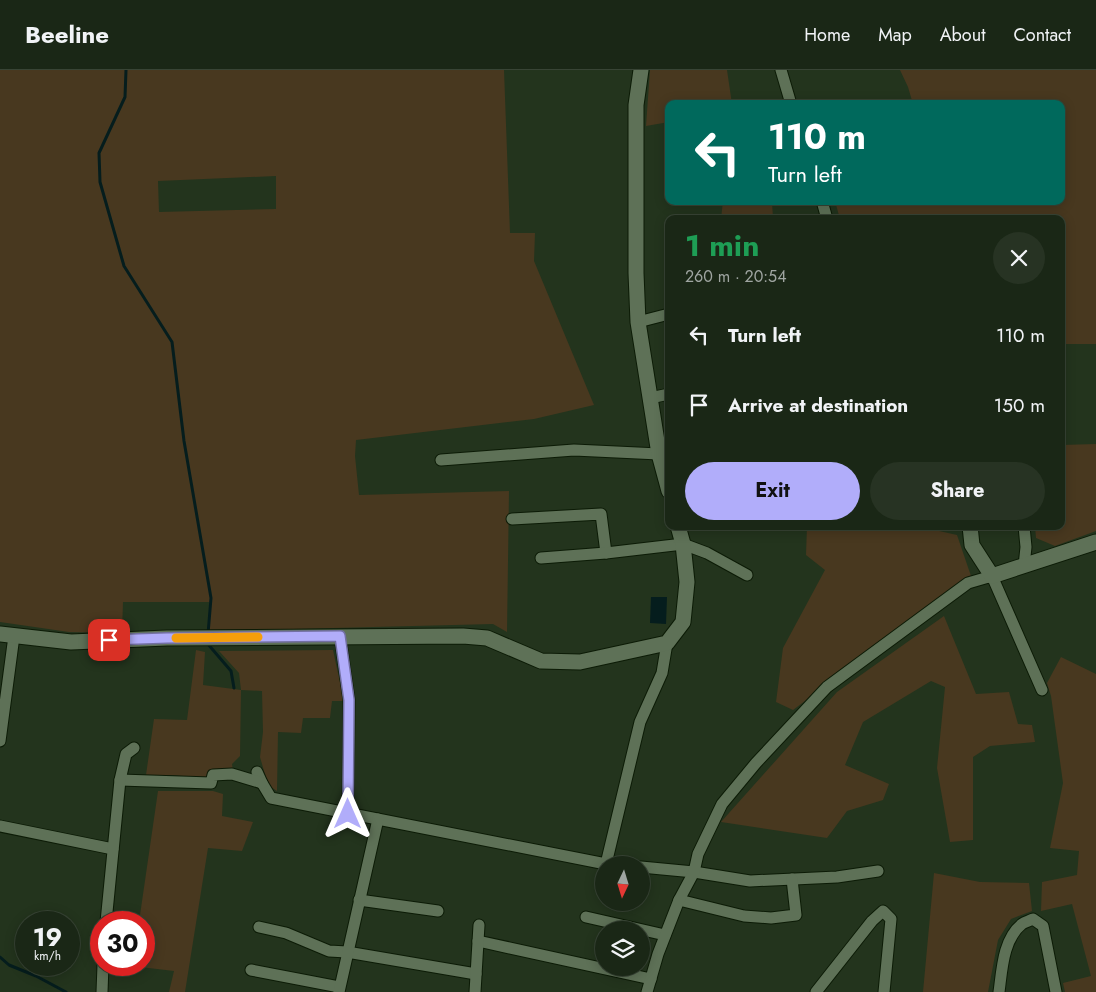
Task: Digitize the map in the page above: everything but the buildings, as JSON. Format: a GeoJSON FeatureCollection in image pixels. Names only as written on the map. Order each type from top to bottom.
{"type":"FeatureCollection","features":[{"type":"Feature","properties":{"kind":"street"},"geometry":{"type":"LineString","coordinates":[[441,460],[574,450],[664,454],[650,398],[638,322],[636,273],[636,105],[641,70]]}},
{"type":"Feature","properties":{"kind":"street"},"geometry":{"type":"LineString","coordinates":[[781,70],[790,100]]}},
{"type":"Feature","properties":{"kind":"street"},"geometry":{"type":"LineString","coordinates":[[638,322],[665,315]]}},
{"type":"Feature","properties":{"kind":"street"},"geometry":{"type":"LineString","coordinates":[[650,398],[665,395]]}},
{"type":"Feature","properties":{"kind":"street"},"geometry":{"type":"LineString","coordinates":[[512,519],[601,514],[606,553]]}},
{"type":"Feature","properties":{"kind":"street"},"geometry":{"type":"LineString","coordinates":[[608,856],[640,722],[662,673],[667,643],[683,622],[687,582],[683,544],[679,530]]}},
{"type":"Feature","properties":{"kind":"street"},"geometry":{"type":"LineString","coordinates":[[970,530],[972,545],[992,576],[1042,690]]}},
{"type":"Feature","properties":{"kind":"street"},"geometry":{"type":"LineString","coordinates":[[1024,530],[1026,547],[1024,566]]}},
{"type":"Feature","properties":{"kind":"street"},"geometry":{"type":"LineString","coordinates":[[647,992],[665,935],[679,900],[694,872],[698,854],[722,804],[756,763],[827,687],[968,583],[1095,543]]}},
{"type":"Feature","properties":{"kind":"street"},"geometry":{"type":"LineString","coordinates":[[541,558],[683,544],[707,553],[747,575]]}},
{"type":"Feature","properties":{"kind":"street"},"geometry":{"type":"LineString","coordinates":[[0,741],[7,635],[71,642],[167,638],[463,636],[487,638],[541,660],[580,662],[667,643]]}},
{"type":"Feature","properties":{"kind":"street"},"geometry":{"type":"LineString","coordinates":[[340,636],[349,700],[348,814]]}},
{"type":"Feature","properties":{"kind":"street"},"geometry":{"type":"LineString","coordinates":[[107,911],[120,780],[126,754],[134,748]]}},
{"type":"Feature","properties":{"kind":"street"},"geometry":{"type":"LineString","coordinates":[[120,780],[211,783],[213,775],[232,774],[259,778],[271,798],[595,862]]}},
{"type":"Feature","properties":{"kind":"street"},"geometry":{"type":"LineString","coordinates":[[252,970],[339,990],[378,819]]}},
{"type":"Feature","properties":{"kind":"street"},"geometry":{"type":"LineString","coordinates":[[0,826],[113,849]]}},
{"type":"Feature","properties":{"kind":"street"},"geometry":{"type":"LineString","coordinates":[[650,868],[694,872],[750,881],[837,877],[878,871]]}},
{"type":"Feature","properties":{"kind":"street"},"geometry":{"type":"LineString","coordinates":[[679,900],[744,916],[771,918],[796,915],[792,879]]}},
{"type":"Feature","properties":{"kind":"street"},"geometry":{"type":"LineString","coordinates":[[359,900],[438,911]]}},
{"type":"Feature","properties":{"kind":"street"},"geometry":{"type":"LineString","coordinates":[[816,992],[872,921],[883,911],[891,919],[884,992]]}},
{"type":"Feature","properties":{"kind":"street"},"geometry":{"type":"LineString","coordinates":[[586,917],[665,935]]}},
{"type":"Feature","properties":{"kind":"street"},"geometry":{"type":"LineString","coordinates":[[999,992],[1003,963],[1011,937],[1022,924],[1033,919],[1043,926],[1056,992]]}},
{"type":"Feature","properties":{"kind":"street"},"geometry":{"type":"LineString","coordinates":[[475,992],[479,924]]}},
{"type":"Feature","properties":{"kind":"street"},"geometry":{"type":"LineString","coordinates":[[259,927],[286,933],[329,951],[347,952],[476,974]]}},
{"type":"Feature","properties":{"kind":"street"},"geometry":{"type":"LineString","coordinates":[[478,940],[651,979]]}},
{"type":"Feature","properties":{"kind":"street"},"geometry":{"type":"LineString","coordinates":[[102,992],[103,976]]}},
{"type":"Feature","properties":{"kind":"shaded area"},"geometry":{"type":"Polygon","coordinates":[[[0,70],[504,70],[510,233],[535,233],[534,261],[594,405],[534,419],[356,440],[355,456],[359,495],[509,491],[507,632],[493,624],[209,631],[209,602],[123,602],[122,633],[69,632],[0,622],[0,70]],[[276,176],[158,181],[159,212],[276,209],[276,176]]]}},
{"type":"Feature","properties":{"kind":"shaded area"},"geometry":{"type":"Polygon","coordinates":[[[650,70],[727,70],[731,100],[665,100],[665,123],[646,126],[650,70]]]}},
{"type":"Feature","properties":{"kind":"shaded area"},"geometry":{"type":"Polygon","coordinates":[[[900,70],[1096,70],[1096,344],[1065,344],[1065,215],[839,215],[836,205],[1065,205],[1065,100],[912,100],[900,70]]]}},
{"type":"Feature","properties":{"kind":"shaded area"},"geometry":{"type":"Polygon","coordinates":[[[723,205],[772,205],[773,215],[721,215],[723,205]]]}},
{"type":"Feature","properties":{"kind":"shaded area"},"geometry":{"type":"Polygon","coordinates":[[[1096,444],[1096,531],[1055,546],[1036,538],[1035,530],[1065,530],[1065,445],[1096,444]]]}},
{"type":"Feature","properties":{"kind":"shaded area"},"geometry":{"type":"Polygon","coordinates":[[[807,530],[935,530],[957,535],[971,576],[793,710],[776,702],[783,648],[825,570],[806,555],[807,530]]]}},
{"type":"Feature","properties":{"kind":"shaded area"},"geometry":{"type":"Polygon","coordinates":[[[944,616],[976,694],[1009,692],[1018,724],[1032,725],[1035,742],[990,746],[973,757],[973,840],[950,842],[937,768],[945,687],[931,681],[863,722],[845,765],[889,784],[883,800],[847,811],[827,838],[721,822],[837,692],[944,616]]]}},
{"type":"Feature","properties":{"kind":"shaded area"},"geometry":{"type":"Polygon","coordinates":[[[196,650],[205,652],[203,685],[241,690],[240,756],[232,764],[233,771],[209,771],[208,778],[146,775],[154,719],[187,720],[196,650]]]}},
{"type":"Feature","properties":{"kind":"shaded area"},"geometry":{"type":"Polygon","coordinates":[[[333,650],[344,701],[332,701],[330,718],[303,718],[301,733],[278,732],[277,791],[268,785],[260,757],[263,732],[262,691],[241,690],[239,673],[219,651],[333,650]]]}},
{"type":"Feature","properties":{"kind":"shaded area"},"geometry":{"type":"Polygon","coordinates":[[[1061,657],[1096,674],[1096,992],[1065,992],[1063,983],[1091,976],[1072,904],[1041,911],[1042,882],[1077,875],[1079,851],[1050,848],[1063,783],[1051,696],[1047,683],[1061,657]]]}},
{"type":"Feature","properties":{"kind":"shaded area"},"geometry":{"type":"Polygon","coordinates":[[[158,791],[213,791],[223,794],[222,816],[253,822],[242,851],[208,848],[185,992],[169,992],[174,971],[155,969],[155,911],[141,911],[158,791]]]}},
{"type":"Feature","properties":{"kind":"shaded area"},"geometry":{"type":"Polygon","coordinates":[[[934,873],[980,882],[1029,883],[1032,911],[1011,919],[998,940],[988,992],[923,992],[934,873]]]}},
{"type":"Feature","properties":{"kind":"water"},"geometry":{"type":"Polygon","coordinates":[[[651,597],[667,597],[666,624],[650,623],[651,597]]]}},
{"type":"Feature","properties":{"kind":"waterway"},"geometry":{"type":"LineString","coordinates":[[126,70],[125,97],[99,153],[100,182],[124,266],[172,342],[184,441],[211,598],[208,634]]}},
{"type":"Feature","properties":{"kind":"waterway"},"geometry":{"type":"LineString","coordinates":[[207,643],[231,671],[234,688]]}},
{"type":"Feature","properties":{"kind":"waterway"},"geometry":{"type":"LineString","coordinates":[[0,957],[9,965],[36,976],[66,992]]}},
{"type":"Feature","properties":{"kind":"slow traffic"},"geometry":{"type":"LineString","coordinates":[[176,638],[258,637]]}},
{"type":"Feature","properties":{"kind":"route"},"geometry":{"type":"LineString","coordinates":[[109,640],[340,636],[349,700],[348,814]]}}]}
